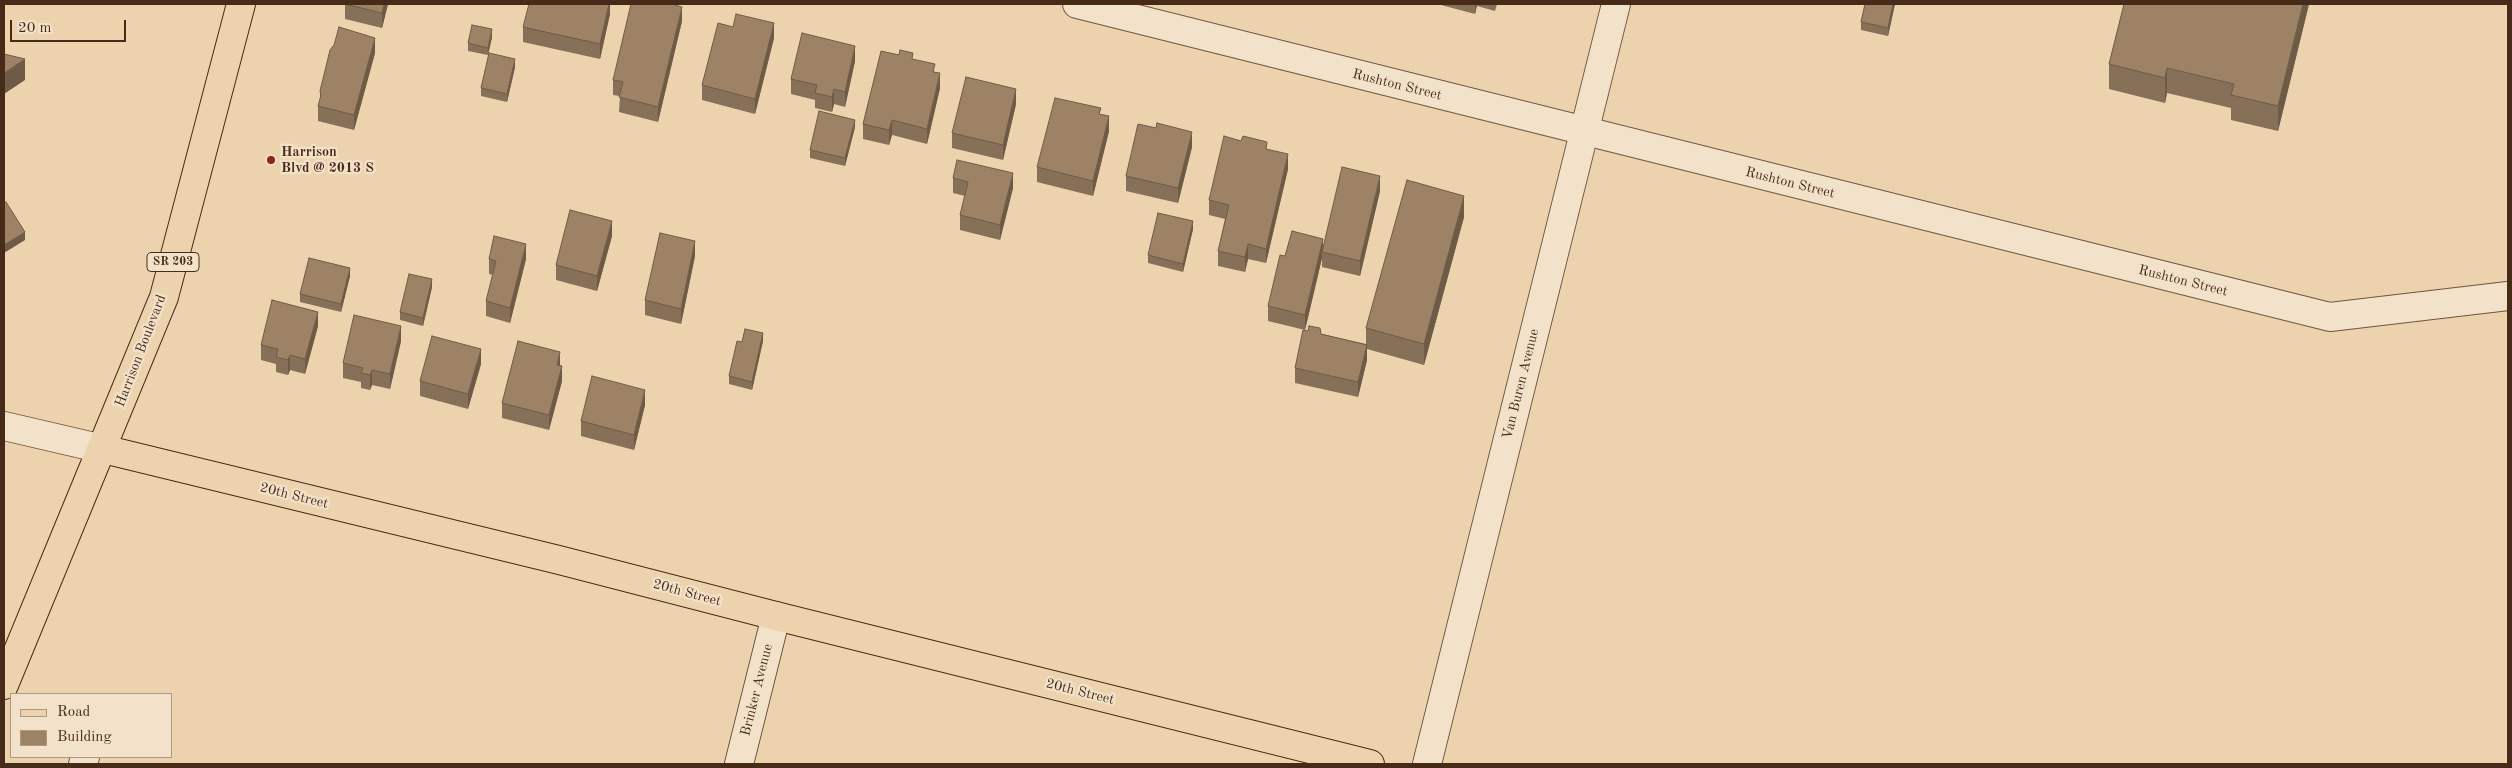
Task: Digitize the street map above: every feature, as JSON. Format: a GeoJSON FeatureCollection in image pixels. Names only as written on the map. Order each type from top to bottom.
{"type":"FeatureCollection","features":[{"type":"Feature","properties":{"kind":"main road","name":"Harrison Boulevard"},"geometry":{"type":"LineString","coordinates":[[4,685],[164,297],[241,4]]}},
{"type":"Feature","properties":{"kind":"main road","name":"20th Street"},"geometry":{"type":"LineString","coordinates":[[102,449],[550,557],[776,616],[1370,764]]}},
{"type":"Feature","properties":{"kind":"street","name":"Rushton Street"},"geometry":{"type":"LineString","coordinates":[[1077,4],[2330,317],[2508,296]]}},
{"type":"Feature","properties":{"kind":"street","name":"Van Buren Avenue"},"geometry":{"type":"LineString","coordinates":[[1427,764],[1616,4]]}},
{"type":"Feature","properties":{"kind":"street","name":"20th Street"},"geometry":{"type":"LineString","coordinates":[[4,426],[102,449]]}},
{"type":"Feature","properties":{"kind":"street","name":"Brinker Avenue"},"geometry":{"type":"LineString","coordinates":[[739,764],[776,616]]}},
{"type":"Feature","properties":{"kind":"building"},"geometry":{"type":"Polygon","coordinates":[[[345,4],[384,4],[382,13],[345,4]]]}},
{"type":"Feature","properties":{"kind":"building"},"geometry":{"type":"Polygon","coordinates":[[[529,4],[609,4],[600,44],[523,27],[529,4]]]}},
{"type":"Feature","properties":{"kind":"building"},"geometry":{"type":"Polygon","coordinates":[[[631,4],[671,4],[682,7],[658,107],[619,97],[623,82],[613,80],[631,4]]]}},
{"type":"Feature","properties":{"kind":"building"},"geometry":{"type":"Polygon","coordinates":[[[1865,4],[1893,4],[1888,28],[1861,22],[1865,4]]]}},
{"type":"Feature","properties":{"kind":"building"},"geometry":{"type":"Polygon","coordinates":[[[2124,4],[2303,4],[2278,106],[2231,95],[2234,84],[2167,68],[2165,78],[2109,64],[2124,4]]]}},
{"type":"Feature","properties":{"kind":"building"},"geometry":{"type":"Polygon","coordinates":[[[736,14],[774,23],[755,99],[702,85],[718,23],[733,27],[736,14]]]}},
{"type":"Feature","properties":{"kind":"building"},"geometry":{"type":"Polygon","coordinates":[[[472,25],[492,29],[488,48],[468,43],[472,25]]]}},
{"type":"Feature","properties":{"kind":"building"},"geometry":{"type":"Polygon","coordinates":[[[339,27],[375,38],[354,115],[318,106],[330,50],[334,45],[339,27]]]}},
{"type":"Feature","properties":{"kind":"building"},"geometry":{"type":"Polygon","coordinates":[[[802,33],[855,46],[845,92],[834,89],[832,97],[815,93],[817,85],[791,79],[802,33]]]}},
{"type":"Feature","properties":{"kind":"building"},"geometry":{"type":"Polygon","coordinates":[[[900,50],[913,53],[912,59],[935,64],[933,72],[940,73],[927,129],[892,120],[889,130],[863,124],[881,51],[899,55],[900,50]]]}},
{"type":"Feature","properties":{"kind":"building"},"geometry":{"type":"Polygon","coordinates":[[[489,53],[515,59],[507,94],[481,88],[489,53]]]}},
{"type":"Feature","properties":{"kind":"building"},"geometry":{"type":"Polygon","coordinates":[[[4,54],[25,59],[4,73],[4,54]]]}},
{"type":"Feature","properties":{"kind":"building"},"geometry":{"type":"Polygon","coordinates":[[[966,77],[1016,89],[1003,145],[952,133],[966,77]]]}},
{"type":"Feature","properties":{"kind":"building"},"geometry":{"type":"Polygon","coordinates":[[[1055,98],[1101,108],[1099,114],[1109,116],[1093,181],[1037,167],[1055,98]]]}},
{"type":"Feature","properties":{"kind":"building"},"geometry":{"type":"Polygon","coordinates":[[[819,111],[855,120],[845,158],[810,150],[819,111]]]}},
{"type":"Feature","properties":{"kind":"building"},"geometry":{"type":"Polygon","coordinates":[[[1157,123],[1192,132],[1178,188],[1126,176],[1138,124],[1156,128],[1157,123]]]}},
{"type":"Feature","properties":{"kind":"building"},"geometry":{"type":"Polygon","coordinates":[[[1224,136],[1241,141],[1243,136],[1267,142],[1266,149],[1288,154],[1266,249],[1248,244],[1245,257],[1218,251],[1229,205],[1209,200],[1224,136]]]}},
{"type":"Feature","properties":{"kind":"building"},"geometry":{"type":"Polygon","coordinates":[[[957,160],[1013,173],[1000,225],[960,215],[968,182],[953,178],[957,160]]]}},
{"type":"Feature","properties":{"kind":"building"},"geometry":{"type":"Polygon","coordinates":[[[1342,167],[1380,176],[1360,261],[1322,252],[1342,167]]]}},
{"type":"Feature","properties":{"kind":"building"},"geometry":{"type":"Polygon","coordinates":[[[1407,180],[1464,196],[1424,344],[1366,328],[1407,180]]]}},
{"type":"Feature","properties":{"kind":"building"},"geometry":{"type":"Polygon","coordinates":[[[6,202],[25,232],[4,245],[4,203],[6,202]]]}},
{"type":"Feature","properties":{"kind":"building"},"geometry":{"type":"Polygon","coordinates":[[[570,210],[612,221],[597,276],[556,265],[570,210]]]}},
{"type":"Feature","properties":{"kind":"building"},"geometry":{"type":"Polygon","coordinates":[[[1158,213],[1193,221],[1183,264],[1148,255],[1158,213]]]}},
{"type":"Feature","properties":{"kind":"building"},"geometry":{"type":"Polygon","coordinates":[[[1292,231],[1323,239],[1305,315],[1268,306],[1280,255],[1285,256],[1292,231]]]}},
{"type":"Feature","properties":{"kind":"building"},"geometry":{"type":"Polygon","coordinates":[[[660,233],[695,241],[681,309],[645,300],[660,233]]]}},
{"type":"Feature","properties":{"kind":"building"},"geometry":{"type":"Polygon","coordinates":[[[494,236],[526,244],[510,308],[486,301],[496,261],[489,259],[494,236]]]}},
{"type":"Feature","properties":{"kind":"building"},"geometry":{"type":"Polygon","coordinates":[[[309,258],[350,268],[341,304],[300,294],[309,258]]]}},
{"type":"Feature","properties":{"kind":"building"},"geometry":{"type":"Polygon","coordinates":[[[409,274],[432,279],[423,318],[400,312],[409,274]]]}},
{"type":"Feature","properties":{"kind":"building"},"geometry":{"type":"Polygon","coordinates":[[[272,300],[318,312],[305,359],[290,355],[288,360],[276,357],[278,349],[261,345],[272,300]]]}},
{"type":"Feature","properties":{"kind":"building"},"geometry":{"type":"Polygon","coordinates":[[[354,315],[401,326],[390,374],[372,370],[370,375],[361,373],[363,368],[343,363],[354,315]]]}},
{"type":"Feature","properties":{"kind":"building"},"geometry":{"type":"Polygon","coordinates":[[[1309,326],[1320,328],[1321,334],[1367,345],[1358,382],[1295,368],[1303,330],[1308,331],[1309,326]]]}},
{"type":"Feature","properties":{"kind":"building"},"geometry":{"type":"Polygon","coordinates":[[[745,329],[763,333],[752,382],[729,376],[737,341],[742,342],[745,329]]]}},
{"type":"Feature","properties":{"kind":"building"},"geometry":{"type":"Polygon","coordinates":[[[432,336],[481,349],[468,394],[420,381],[432,336]]]}},
{"type":"Feature","properties":{"kind":"building"},"geometry":{"type":"Polygon","coordinates":[[[518,341],[560,352],[557,365],[562,366],[549,415],[502,403],[518,341]]]}},
{"type":"Feature","properties":{"kind":"building"},"geometry":{"type":"Polygon","coordinates":[[[592,376],[645,390],[634,435],[581,421],[592,376]]]}},
{"type":"Feature","properties":{"kind":"place","name":"Harrison Blvd @ 2013 S"},"geometry":{"type":"Point","coordinates":[271,160]}}]}
